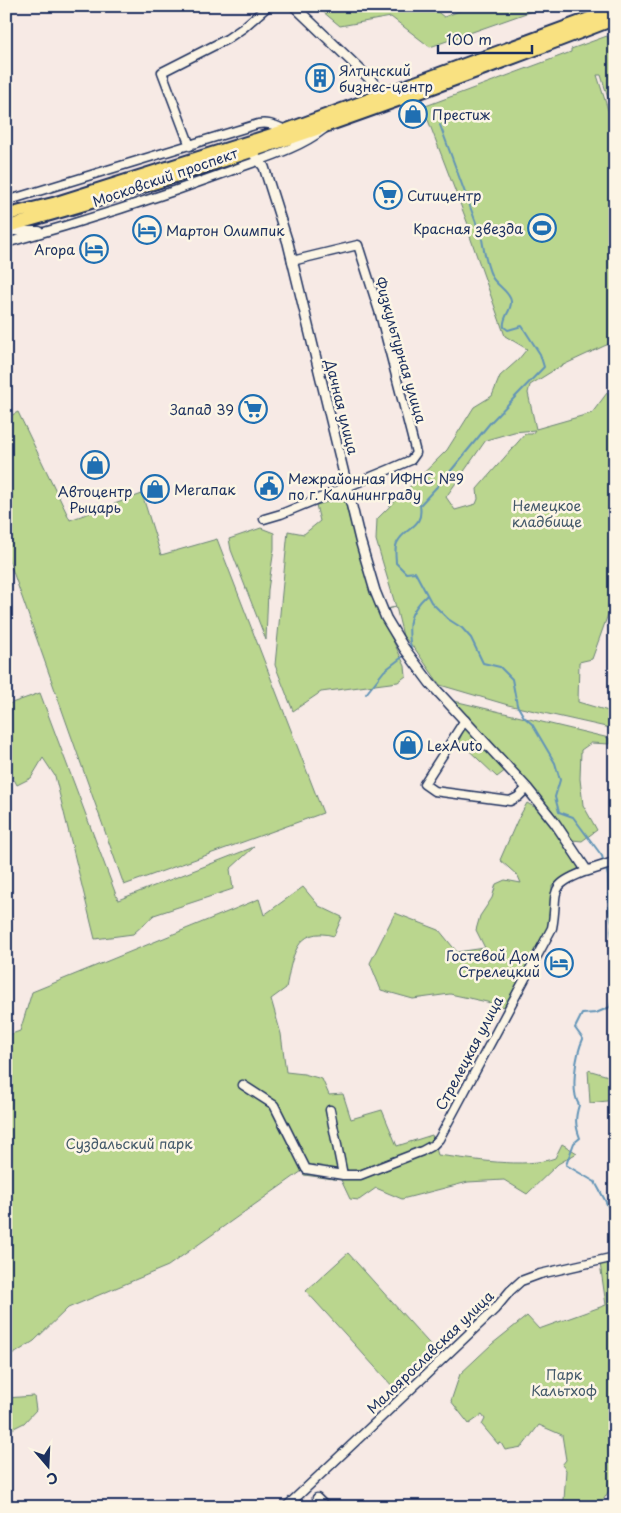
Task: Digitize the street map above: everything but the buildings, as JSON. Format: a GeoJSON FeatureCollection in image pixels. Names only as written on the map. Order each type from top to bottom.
{"type":"FeatureCollection","features":[{"type":"Feature","properties":{"kind":"main road","name":"Московский проспект"},"geometry":{"type":"LineString","coordinates":[[6,215],[55,203],[286,130],[611,14]]}},
{"type":"Feature","properties":{"kind":"main road","name":"Московский проспект"},"geometry":{"type":"LineString","coordinates":[[6,229],[255,156],[611,14]]}},
{"type":"Feature","properties":{"kind":"main road"},"geometry":{"type":"LineString","coordinates":[[22,223],[26,210]]}},
{"type":"Feature","properties":{"kind":"street"},"geometry":{"type":"LineString","coordinates":[[190,146],[162,72],[227,39],[268,6]]}},
{"type":"Feature","properties":{"kind":"street"},"geometry":{"type":"LineString","coordinates":[[294,6],[357,67],[379,97]]}},
{"type":"Feature","properties":{"kind":"street","name":"Московский проспект"},"geometry":{"type":"LineString","coordinates":[[6,201],[266,122],[286,130]]}},
{"type":"Feature","properties":{"kind":"street","name":"Московский проспект"},"geometry":{"type":"LineString","coordinates":[[6,243],[157,197],[255,156]]}},
{"type":"Feature","properties":{"kind":"street","name":"Дачная улица"},"geometry":{"type":"LineString","coordinates":[[255,156],[264,167],[292,261],[358,532],[375,591],[386,618],[404,648],[430,683],[527,788]]}},
{"type":"Feature","properties":{"kind":"street"},"geometry":{"type":"LineString","coordinates":[[15,198],[20,200],[26,210]]}},
{"type":"Feature","properties":{"kind":"street"},"geometry":{"type":"LineString","coordinates":[[6,229],[50,231]]}},
{"type":"Feature","properties":{"kind":"street","name":"Физкультурная улица"},"geometry":{"type":"LineString","coordinates":[[292,261],[358,245],[380,314],[413,440],[416,453],[411,460],[348,486]]}},
{"type":"Feature","properties":{"kind":"street"},"geometry":{"type":"LineString","coordinates":[[264,519],[281,514],[348,486]]}},
{"type":"Feature","properties":{"kind":"street"},"geometry":{"type":"LineString","coordinates":[[465,720],[424,784],[434,791],[510,801],[518,797],[527,788],[555,823],[587,871]]}},
{"type":"Feature","properties":{"kind":"street","name":"Стрелецкая улица"},"geometry":{"type":"LineString","coordinates":[[243,1085],[274,1105],[306,1170],[343,1175],[360,1175],[434,1145],[552,928],[555,893],[558,886],[576,875],[615,862]]}},
{"type":"Feature","properties":{"kind":"street"},"geometry":{"type":"LineString","coordinates":[[330,1110],[343,1175]]}},
{"type":"Feature","properties":{"kind":"street","name":"Малоярославская улица"},"geometry":{"type":"LineString","coordinates":[[286,1507],[412,1389],[521,1282],[548,1272],[615,1257]]}},
{"type":"Feature","properties":{"kind":"street"},"geometry":{"type":"LineString","coordinates":[[317,1498],[326,1507]]}},
{"type":"Feature","properties":{"kind":"green space"},"geometry":{"type":"Polygon","coordinates":[[[316,6],[430,6],[444,17],[472,6],[546,6],[430,47],[391,17],[340,26],[316,6]]]}},
{"type":"Feature","properties":{"kind":"green space","name":"Немецкое кладбище"},"geometry":{"type":"Polygon","coordinates":[[[607,36],[615,50],[615,121],[601,75],[597,75],[615,132],[615,341],[559,367],[530,385],[528,393],[536,429],[592,413],[607,393],[615,395],[615,595],[592,659],[579,662],[578,702],[615,713],[615,729],[508,705],[440,685],[415,649],[403,636],[376,540],[377,519],[447,450],[474,407],[492,396],[500,376],[527,349],[505,336],[467,228],[469,227],[423,107],[571,52],[571,49],[607,36]],[[535,430],[514,432],[486,440],[446,497],[455,510],[476,504],[478,499],[477,489],[525,434],[532,434],[535,430]]]}},
{"type":"Feature","properties":{"kind":"green space"},"geometry":{"type":"Polygon","coordinates":[[[18,412],[70,520],[142,494],[161,555],[217,539],[323,813],[124,885],[6,552],[6,418],[18,412]]]}},
{"type":"Feature","properties":{"kind":"green space"},"geometry":{"type":"Polygon","coordinates":[[[344,498],[364,571],[378,611],[396,607],[379,611],[405,666],[406,676],[398,682],[321,692],[293,711],[275,665],[288,531],[304,534],[320,521],[316,505],[344,498]]]}},
{"type":"Feature","properties":{"kind":"green space"},"geometry":{"type":"Polygon","coordinates":[[[261,528],[274,533],[274,549],[268,590],[266,640],[231,550],[229,539],[261,528]]]}},
{"type":"Feature","properties":{"kind":"green space"},"geometry":{"type":"Polygon","coordinates":[[[40,693],[118,900],[254,847],[230,869],[233,889],[154,915],[133,934],[95,939],[55,776],[43,758],[31,778],[17,785],[6,764],[6,705],[40,693]]]}},
{"type":"Feature","properties":{"kind":"green space"},"geometry":{"type":"Polygon","coordinates":[[[454,701],[609,738],[609,744],[591,743],[581,750],[580,779],[583,805],[597,830],[582,841],[572,840],[559,822],[567,848],[579,868],[552,886],[550,925],[504,1007],[450,994],[413,999],[381,990],[370,963],[395,913],[439,930],[457,952],[485,948],[476,930],[480,916],[492,898],[496,884],[505,880],[521,883],[518,876],[500,860],[527,803],[538,809],[552,827],[559,821],[511,766],[497,777],[459,741],[468,718],[454,701]]]}},
{"type":"Feature","properties":{"kind":"green space","name":"Суздальский парк"},"geometry":{"type":"Polygon","coordinates":[[[303,887],[319,906],[342,917],[334,936],[311,935],[303,940],[294,956],[286,988],[271,999],[281,1034],[286,1072],[322,1079],[329,1095],[343,1094],[351,1119],[382,1110],[397,1146],[432,1135],[438,1155],[514,1163],[529,1163],[555,1158],[562,1144],[577,1153],[558,1164],[527,1194],[504,1180],[468,1182],[402,1199],[376,1188],[359,1200],[350,1199],[341,1180],[304,1175],[302,1171],[168,1266],[68,1308],[34,1341],[6,1359],[6,1036],[20,1031],[32,992],[259,899],[264,915],[303,887]]]}},
{"type":"Feature","properties":{"kind":"green space"},"geometry":{"type":"Polygon","coordinates":[[[588,1070],[615,1078],[615,1100],[590,1103],[588,1070]]]}},
{"type":"Feature","properties":{"kind":"green space"},"geometry":{"type":"Polygon","coordinates":[[[348,1253],[435,1350],[394,1388],[306,1291],[348,1253]]]}},
{"type":"Feature","properties":{"kind":"green space","name":"Парк Кальтхоф"},"geometry":{"type":"Polygon","coordinates":[[[615,1260],[615,1481],[599,1507],[545,1507],[564,1500],[566,1470],[562,1465],[566,1460],[562,1435],[539,1425],[522,1447],[505,1450],[501,1443],[498,1444],[482,1425],[485,1419],[482,1415],[469,1424],[451,1401],[460,1374],[492,1344],[527,1316],[539,1329],[606,1305],[600,1263],[615,1260]]]}},
{"type":"Feature","properties":{"kind":"green space"},"geometry":{"type":"Polygon","coordinates":[[[34,1396],[36,1410],[24,1423],[6,1432],[6,1398],[34,1396]]]}},
{"type":"Feature","properties":{"kind":"waterway"},"geometry":{"type":"LineString","coordinates":[[440,125],[482,239],[490,272],[511,301],[504,320],[504,327],[508,330],[522,326],[540,354],[544,367],[490,423],[420,505],[417,523],[400,537],[397,543],[395,550],[396,563],[406,573],[415,572],[431,602],[471,638],[483,663],[500,667],[512,679],[517,705],[524,717],[532,724],[555,763],[560,780],[555,797],[559,812],[573,817],[602,856],[604,863]]}},
{"type":"Feature","properties":{"kind":"waterway"},"geometry":{"type":"LineString","coordinates":[[410,650],[410,619],[416,607],[427,595]]}},
{"type":"Feature","properties":{"kind":"waterway"},"geometry":{"type":"LineString","coordinates":[[366,694],[384,671],[405,655]]}},
{"type":"Feature","properties":{"kind":"waterway"},"geometry":{"type":"LineString","coordinates":[[606,868],[615,957]]}},
{"type":"Feature","properties":{"kind":"waterway"},"geometry":{"type":"LineString","coordinates":[[615,962],[613,995],[610,1007],[596,1013],[582,1014],[575,1028],[583,1039],[576,1063],[574,1082],[576,1099],[579,1105],[576,1125],[580,1138],[574,1143],[566,1165],[595,1182],[615,1224]]}},
{"type":"Feature","properties":{"kind":"place","name":"Ялтинский бизнес-центр"},"geometry":{"type":"Point","coordinates":[320,78]}},
{"type":"Feature","properties":{"kind":"place","name":"Престиж"},"geometry":{"type":"Point","coordinates":[413,114]}},
{"type":"Feature","properties":{"kind":"place","name":"Ситицентр"},"geometry":{"type":"Point","coordinates":[388,195]}},
{"type":"Feature","properties":{"kind":"place","name":"Красная звезда"},"geometry":{"type":"Point","coordinates":[542,228]}},
{"type":"Feature","properties":{"kind":"place","name":"Мартон Олимпик"},"geometry":{"type":"Point","coordinates":[147,230]}},
{"type":"Feature","properties":{"kind":"place","name":"Агора"},"geometry":{"type":"Point","coordinates":[94,249]}},
{"type":"Feature","properties":{"kind":"place","name":"Запад 39"},"geometry":{"type":"Point","coordinates":[253,409]}},
{"type":"Feature","properties":{"kind":"place","name":"Автоцентр Рыцарь"},"geometry":{"type":"Point","coordinates":[95,465]}},
{"type":"Feature","properties":{"kind":"place","name":"Межрайонная ИФНС №9 по г. Калининграду"},"geometry":{"type":"Point","coordinates":[269,486]}},
{"type":"Feature","properties":{"kind":"place","name":"Мегапак"},"geometry":{"type":"Point","coordinates":[155,489]}},
{"type":"Feature","properties":{"kind":"place","name":"LexAuto"},"geometry":{"type":"Point","coordinates":[408,745]}},
{"type":"Feature","properties":{"kind":"place","name":"Гостевой Дом Стрелецкий"},"geometry":{"type":"Point","coordinates":[559,963]}}]}
